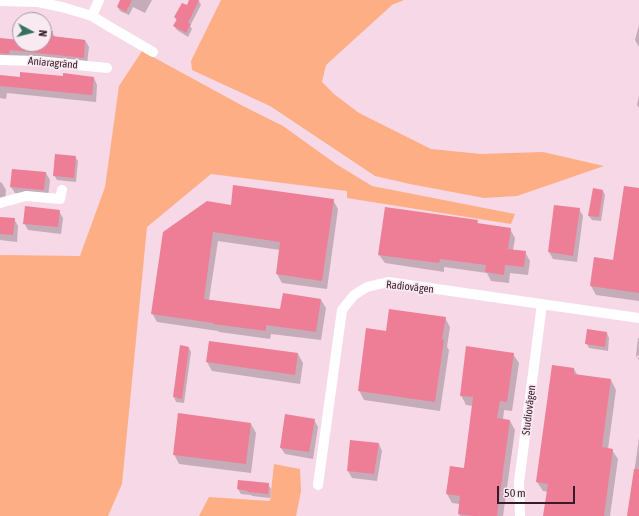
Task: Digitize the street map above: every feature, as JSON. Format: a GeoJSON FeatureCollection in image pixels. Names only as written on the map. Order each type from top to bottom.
{"type":"FeatureCollection","features":[{"type":"Feature","properties":{"kind":"street"},"geometry":{"type":"LineString","coordinates":[[92,16],[99,0]]}},
{"type":"Feature","properties":{"kind":"street"},"geometry":{"type":"LineString","coordinates":[[0,1],[38,2],[62,6],[92,16],[152,52]]}},
{"type":"Feature","properties":{"kind":"street","name":"Aniaragränd"},"geometry":{"type":"LineString","coordinates":[[0,60],[38,61],[106,68]]}},
{"type":"Feature","properties":{"kind":"street"},"geometry":{"type":"LineString","coordinates":[[0,203],[26,196],[61,195]]}},
{"type":"Feature","properties":{"kind":"street","name":"Radiovägen"},"geometry":{"type":"LineString","coordinates":[[318,485],[342,310],[354,295],[367,287],[388,282],[639,318]]}},
{"type":"Feature","properties":{"kind":"street","name":"Studiovägen"},"geometry":{"type":"LineString","coordinates":[[520,516],[519,482],[542,304]]}},
{"type":"Feature","properties":{"kind":"shaded area"},"geometry":{"type":"Polygon","coordinates":[[[221,0],[404,0],[392,5],[326,65],[322,82],[334,94],[359,113],[431,149],[481,154],[543,152],[604,166],[517,196],[484,198],[375,176],[270,106],[192,70],[191,61],[221,0]]]}},
{"type":"Feature","properties":{"kind":"shaded area"},"geometry":{"type":"Polygon","coordinates":[[[142,51],[283,126],[336,164],[372,186],[515,214],[511,224],[347,198],[347,191],[211,174],[147,227],[122,484],[108,516],[0,516],[0,255],[80,256],[105,187],[119,86],[142,51]]]}},
{"type":"Feature","properties":{"kind":"shaded area"},"geometry":{"type":"Polygon","coordinates":[[[274,464],[300,469],[301,491],[296,516],[199,516],[209,497],[270,501],[274,464]]]}},
{"type":"Feature","properties":{"kind":"building"},"geometry":{"type":"Polygon","coordinates":[[[120,0],[132,0],[126,12],[117,7],[120,0]]]}},
{"type":"Feature","properties":{"kind":"building"},"geometry":{"type":"Polygon","coordinates":[[[189,0],[199,0],[188,23],[191,24],[186,33],[173,26],[177,19],[174,17],[182,3],[187,5],[189,0]]]}},
{"type":"Feature","properties":{"kind":"building"},"geometry":{"type":"Polygon","coordinates":[[[52,36],[85,40],[84,58],[28,52],[52,52],[52,36]]]}},
{"type":"Feature","properties":{"kind":"building"},"geometry":{"type":"Polygon","coordinates":[[[0,38],[12,39],[12,50],[10,50],[9,54],[0,53],[0,38]]]}},
{"type":"Feature","properties":{"kind":"building"},"geometry":{"type":"Polygon","coordinates":[[[20,72],[63,76],[63,73],[94,77],[92,95],[0,86],[0,75],[20,77],[20,72]]]}},
{"type":"Feature","properties":{"kind":"building"},"geometry":{"type":"Polygon","coordinates":[[[55,154],[76,156],[74,178],[53,176],[55,154]]]}},
{"type":"Feature","properties":{"kind":"building"},"geometry":{"type":"Polygon","coordinates":[[[12,169],[46,172],[44,190],[10,187],[12,169]]]}},
{"type":"Feature","properties":{"kind":"building"},"geometry":{"type":"Polygon","coordinates":[[[233,185],[334,199],[322,281],[276,274],[280,242],[213,232],[204,299],[280,309],[283,293],[321,299],[316,332],[266,325],[266,331],[151,314],[163,232],[207,201],[231,205],[233,185]]]}},
{"type":"Feature","properties":{"kind":"building"},"geometry":{"type":"Polygon","coordinates":[[[624,186],[639,188],[639,293],[590,286],[594,257],[613,260],[624,186]]]}},
{"type":"Feature","properties":{"kind":"building"},"geometry":{"type":"Polygon","coordinates":[[[593,188],[603,190],[599,217],[588,216],[593,188]]]}},
{"type":"Feature","properties":{"kind":"building"},"geometry":{"type":"Polygon","coordinates":[[[554,205],[580,208],[573,256],[548,252],[554,205]]]}},
{"type":"Feature","properties":{"kind":"building"},"geometry":{"type":"Polygon","coordinates":[[[25,206],[60,210],[58,227],[23,224],[25,206]]]}},
{"type":"Feature","properties":{"kind":"building"},"geometry":{"type":"Polygon","coordinates":[[[385,207],[478,220],[477,223],[511,228],[508,249],[526,251],[524,267],[505,265],[504,275],[485,272],[486,265],[440,259],[439,263],[378,255],[385,207]]]}},
{"type":"Feature","properties":{"kind":"building"},"geometry":{"type":"Polygon","coordinates":[[[0,217],[15,218],[13,235],[0,234],[0,217]]]}},
{"type":"Feature","properties":{"kind":"building"},"geometry":{"type":"Polygon","coordinates":[[[389,309],[446,317],[435,402],[358,391],[366,328],[386,331],[389,309]]]}},
{"type":"Feature","properties":{"kind":"building"},"geometry":{"type":"Polygon","coordinates":[[[587,329],[607,332],[605,347],[585,344],[587,329]]]}},
{"type":"Feature","properties":{"kind":"building"},"geometry":{"type":"Polygon","coordinates":[[[209,341],[298,353],[295,375],[206,362],[209,341]]]}},
{"type":"Feature","properties":{"kind":"building"},"geometry":{"type":"Polygon","coordinates":[[[180,345],[189,347],[182,399],[173,397],[180,345]]]}},
{"type":"Feature","properties":{"kind":"building"},"geometry":{"type":"Polygon","coordinates":[[[466,346],[514,353],[507,402],[500,401],[497,418],[510,420],[497,516],[458,514],[460,496],[446,494],[450,466],[464,468],[473,397],[460,396],[466,346]]]}},
{"type":"Feature","properties":{"kind":"building"},"geometry":{"type":"Polygon","coordinates":[[[552,365],[574,368],[574,374],[611,379],[602,447],[613,449],[604,516],[543,516],[548,484],[536,482],[552,365]]]}},
{"type":"Feature","properties":{"kind":"building"},"geometry":{"type":"Polygon","coordinates":[[[178,413],[251,423],[246,464],[173,455],[178,413]]]}},
{"type":"Feature","properties":{"kind":"building"},"geometry":{"type":"Polygon","coordinates":[[[285,414],[315,419],[309,452],[280,448],[285,414]]]}},
{"type":"Feature","properties":{"kind":"building"},"geometry":{"type":"Polygon","coordinates":[[[350,440],[379,443],[374,474],[347,471],[350,440]]]}},
{"type":"Feature","properties":{"kind":"building"},"geometry":{"type":"Polygon","coordinates":[[[634,469],[639,469],[639,516],[627,516],[634,469]]]}},
{"type":"Feature","properties":{"kind":"building"},"geometry":{"type":"Polygon","coordinates":[[[238,480],[269,483],[268,494],[248,492],[237,489],[238,480]]]}}]}
